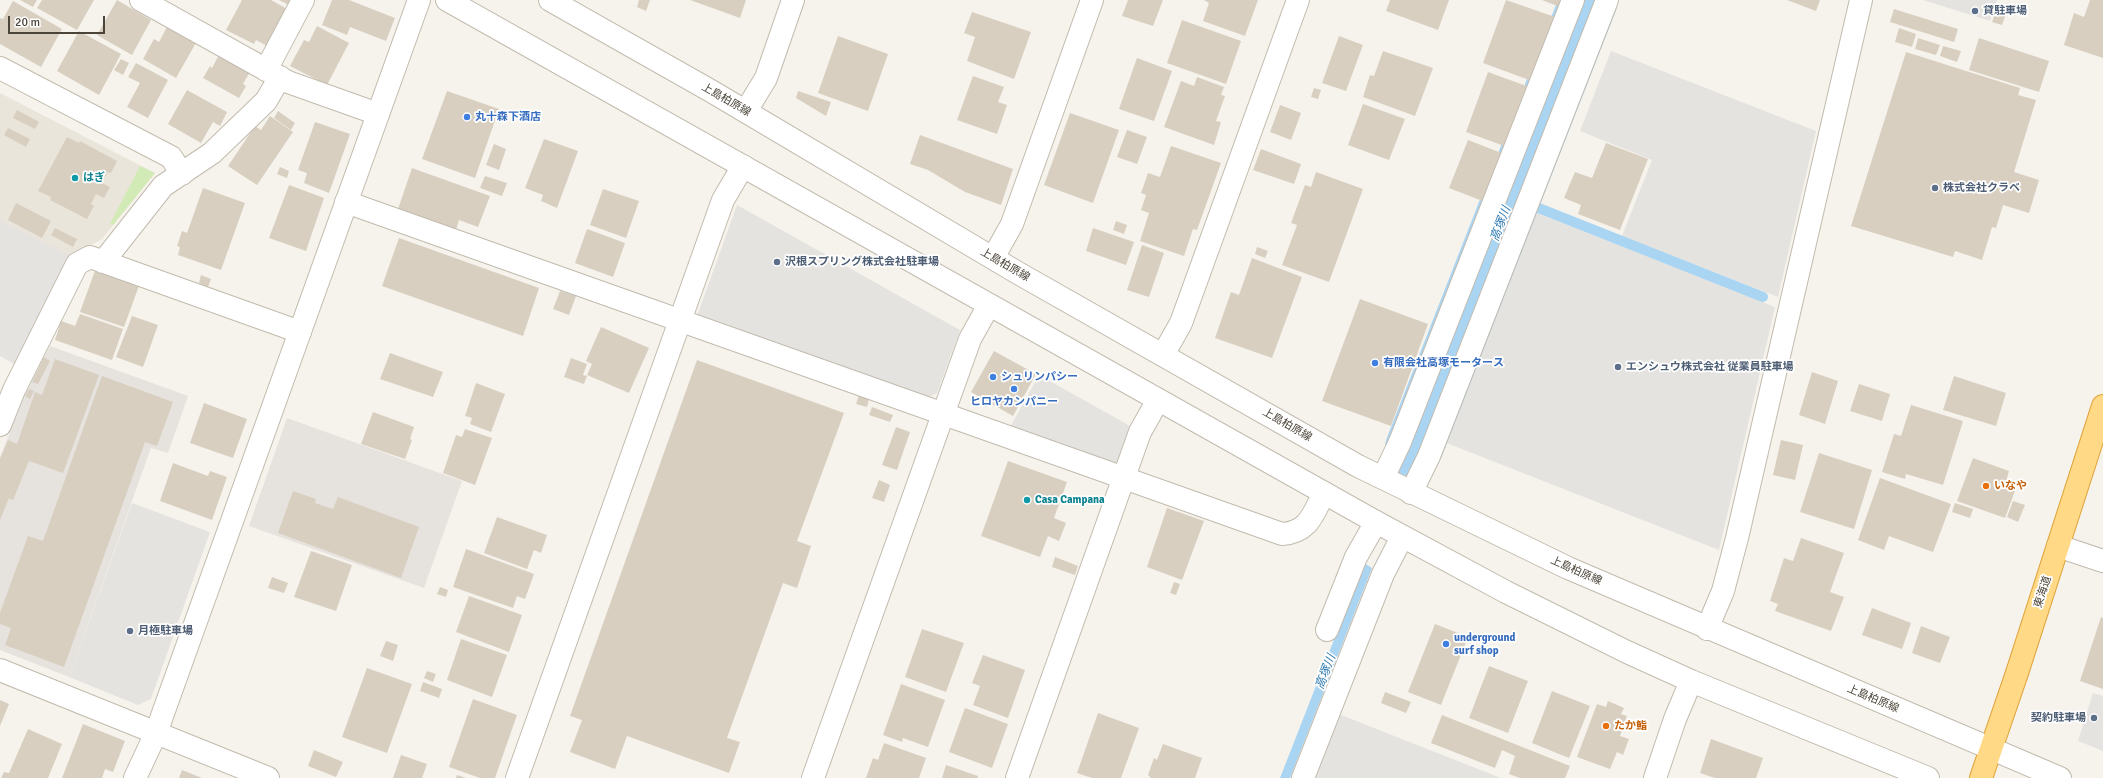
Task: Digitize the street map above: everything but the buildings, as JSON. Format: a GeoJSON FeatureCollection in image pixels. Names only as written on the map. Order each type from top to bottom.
{"type":"FeatureCollection","features":[{"type":"Feature","properties":{"kind":"highway","name":"東海道"},"geometry":{"type":"LineString","coordinates":[[1981,778],[2103,406]]}},
{"type":"Feature","properties":{"kind":"street"},"geometry":{"type":"LineString","coordinates":[[141,0],[273,74],[378,114]]}},
{"type":"Feature","properties":{"kind":"street"},"geometry":{"type":"LineString","coordinates":[[103,262],[163,186],[212,153],[266,101],[273,74],[303,0]]}},
{"type":"Feature","properties":{"kind":"street"},"geometry":{"type":"LineString","coordinates":[[135,778],[156,733],[419,0]]}},
{"type":"Feature","properties":{"kind":"street"},"geometry":{"type":"LineString","coordinates":[[447,0],[1402,537],[1566,622],[1692,682],[1928,778]]}},
{"type":"Feature","properties":{"kind":"street","name":"上島柏原線"},"geometry":{"type":"LineString","coordinates":[[550,0],[746,112],[993,258],[1163,355],[1411,493],[1568,568],[1707,629],[2060,778]]}},
{"type":"Feature","properties":{"kind":"street"},"geometry":{"type":"LineString","coordinates":[[746,112],[766,78],[793,0]]}},
{"type":"Feature","properties":{"kind":"street"},"geometry":{"type":"LineString","coordinates":[[993,258],[1012,224],[1092,0]]}},
{"type":"Feature","properties":{"kind":"street"},"geometry":{"type":"LineString","coordinates":[[1163,355],[1181,323],[1298,0]]}},
{"type":"Feature","properties":{"kind":"street"},"geometry":{"type":"LineString","coordinates":[[1383,478],[1400,442],[1573,0]]}},
{"type":"Feature","properties":{"kind":"street"},"geometry":{"type":"LineString","coordinates":[[1411,493],[1429,456],[1607,0]]}},
{"type":"Feature","properties":{"kind":"street"},"geometry":{"type":"LineString","coordinates":[[1707,629],[1723,591],[1737,538],[1861,0]]}},
{"type":"Feature","properties":{"kind":"street"},"geometry":{"type":"LineString","coordinates":[[0,68],[171,157],[182,174]]}},
{"type":"Feature","properties":{"kind":"street"},"geometry":{"type":"LineString","coordinates":[[517,778],[723,200],[743,166]]}},
{"type":"Feature","properties":{"kind":"street"},"geometry":{"type":"LineString","coordinates":[[346,202],[1282,534],[1294,533],[1304,527],[1324,493]]}},
{"type":"Feature","properties":{"kind":"street"},"geometry":{"type":"LineString","coordinates":[[0,425],[14,390],[77,264],[90,257],[300,332]]}},
{"type":"Feature","properties":{"kind":"street"},"geometry":{"type":"LineString","coordinates":[[813,778],[970,339],[989,305]]}},
{"type":"Feature","properties":{"kind":"street"},"geometry":{"type":"LineString","coordinates":[[1017,778],[1140,432],[1158,400]]}},
{"type":"Feature","properties":{"kind":"street"},"geometry":{"type":"LineString","coordinates":[[1327,630],[1356,557],[1376,522]]}},
{"type":"Feature","properties":{"kind":"street"},"geometry":{"type":"LineString","coordinates":[[1303,778],[1383,574],[1402,537]]}},
{"type":"Feature","properties":{"kind":"street"},"geometry":{"type":"LineString","coordinates":[[2058,546],[2103,561]]}},
{"type":"Feature","properties":{"kind":"street"},"geometry":{"type":"LineString","coordinates":[[0,670],[268,778]]}},
{"type":"Feature","properties":{"kind":"street"},"geometry":{"type":"LineString","coordinates":[[1655,778],[1675,719],[1692,682]]}},
{"type":"Feature","properties":{"kind":"shaded area","name":"貸駐車場"},"geometry":{"type":"Polygon","coordinates":[[[1923,0],[1997,0],[1990,21],[1923,0]]]}},
{"type":"Feature","properties":{"kind":"shaded area"},"geometry":{"type":"Polygon","coordinates":[[[1611,51],[1816,131],[1778,297],[1622,236],[1652,160],[1580,131],[1611,51]]]}},
{"type":"Feature","properties":{"kind":"shaded area"},"geometry":{"type":"Polygon","coordinates":[[[0,93],[155,173],[102,239],[70,256],[0,356],[0,93]]]}},
{"type":"Feature","properties":{"kind":"shaded area","name":"沢根スプリング株式会社駐車場"},"geometry":{"type":"Polygon","coordinates":[[[737,205],[960,330],[937,393],[928,398],[697,316],[737,205]]]}},
{"type":"Feature","properties":{"kind":"shaded area","name":"エンシュウ株式会社 従業員駐車場"},"geometry":{"type":"Polygon","coordinates":[[[1534,212],[1775,307],[1719,550],[1444,442],[1534,212]]]}},
{"type":"Feature","properties":{"kind":"shaded area"},"geometry":{"type":"Polygon","coordinates":[[[0,220],[70,256],[16,365],[0,356],[0,220]]]}},
{"type":"Feature","properties":{"kind":"shaded area"},"geometry":{"type":"Polygon","coordinates":[[[50,346],[188,396],[168,453],[151,448],[69,677],[0,650],[0,457],[25,395],[50,346]]]}},
{"type":"Feature","properties":{"kind":"shaded area"},"geometry":{"type":"Polygon","coordinates":[[[1039,375],[1130,426],[1116,465],[1010,427],[1039,375]]]}},
{"type":"Feature","properties":{"kind":"shaded area"},"geometry":{"type":"Polygon","coordinates":[[[287,418],[462,481],[424,588],[249,526],[287,418]]]}},
{"type":"Feature","properties":{"kind":"shaded area","name":"月極駐車場"},"geometry":{"type":"Polygon","coordinates":[[[132,503],[210,532],[151,699],[138,705],[69,677],[132,503]]]}},
{"type":"Feature","properties":{"kind":"shaded area","name":"契約駐車場"},"geometry":{"type":"Polygon","coordinates":[[[2093,693],[2103,696],[2103,751],[2078,741],[2093,693]]]}},
{"type":"Feature","properties":{"kind":"shaded area"},"geometry":{"type":"Polygon","coordinates":[[[1336,713],[1501,778],[1311,778],[1336,713]]]}},
{"type":"Feature","properties":{"kind":"green space"},"geometry":{"type":"Polygon","coordinates":[[[140,166],[155,173],[113,225],[110,224],[140,166]]]}},
{"type":"Feature","properties":{"kind":"water"},"geometry":{"type":"Polygon","coordinates":[[[1364,563],[1372,568],[1290,778],[1280,778],[1364,563]]]}},
{"type":"Feature","properties":{"kind":"waterway","name":"高塚川"},"geometry":{"type":"LineString","coordinates":[[1414,448],[1589,0]]}},
{"type":"Feature","properties":{"kind":"waterway","name":"高塚川"},"geometry":{"type":"LineString","coordinates":[[1511,198],[1518,200]]}},
{"type":"Feature","properties":{"kind":"waterway"},"geometry":{"type":"LineString","coordinates":[[1536,207],[1763,297]]}},
{"type":"Feature","properties":{"kind":"place","name":"貸駐車場"},"geometry":{"type":"Point","coordinates":[1975,11]}},
{"type":"Feature","properties":{"kind":"place","name":"丸十森下酒店"},"geometry":{"type":"Point","coordinates":[467,117]}},
{"type":"Feature","properties":{"kind":"place","name":"はぎ"},"geometry":{"type":"Point","coordinates":[75,178]}},
{"type":"Feature","properties":{"kind":"place","name":"株式会社クラベ"},"geometry":{"type":"Point","coordinates":[1935,188]}},
{"type":"Feature","properties":{"kind":"place","name":"沢根スプリング株式会社駐車場"},"geometry":{"type":"Point","coordinates":[777,262]}},
{"type":"Feature","properties":{"kind":"place","name":"有限会社高塚モータース"},"geometry":{"type":"Point","coordinates":[1375,363]}},
{"type":"Feature","properties":{"kind":"place","name":"エンシュウ株式会社 従業員駐車場"},"geometry":{"type":"Point","coordinates":[1618,367]}},
{"type":"Feature","properties":{"kind":"place","name":"シュリンパシー"},"geometry":{"type":"Point","coordinates":[993,377]}},
{"type":"Feature","properties":{"kind":"place","name":"ヒロヤカンパニー"},"geometry":{"type":"Point","coordinates":[1014,389]}},
{"type":"Feature","properties":{"kind":"place","name":"いなや"},"geometry":{"type":"Point","coordinates":[1986,486]}},
{"type":"Feature","properties":{"kind":"place","name":"Casa Campana"},"geometry":{"type":"Point","coordinates":[1027,500]}},
{"type":"Feature","properties":{"kind":"place","name":"月極駐車場"},"geometry":{"type":"Point","coordinates":[130,631]}},
{"type":"Feature","properties":{"kind":"place","name":"underground surf shop"},"geometry":{"type":"Point","coordinates":[1446,644]}},
{"type":"Feature","properties":{"kind":"place","name":"契約駐車場"},"geometry":{"type":"Point","coordinates":[2094,718]}},
{"type":"Feature","properties":{"kind":"place","name":"たか鮨"},"geometry":{"type":"Point","coordinates":[1606,726]}}]}
